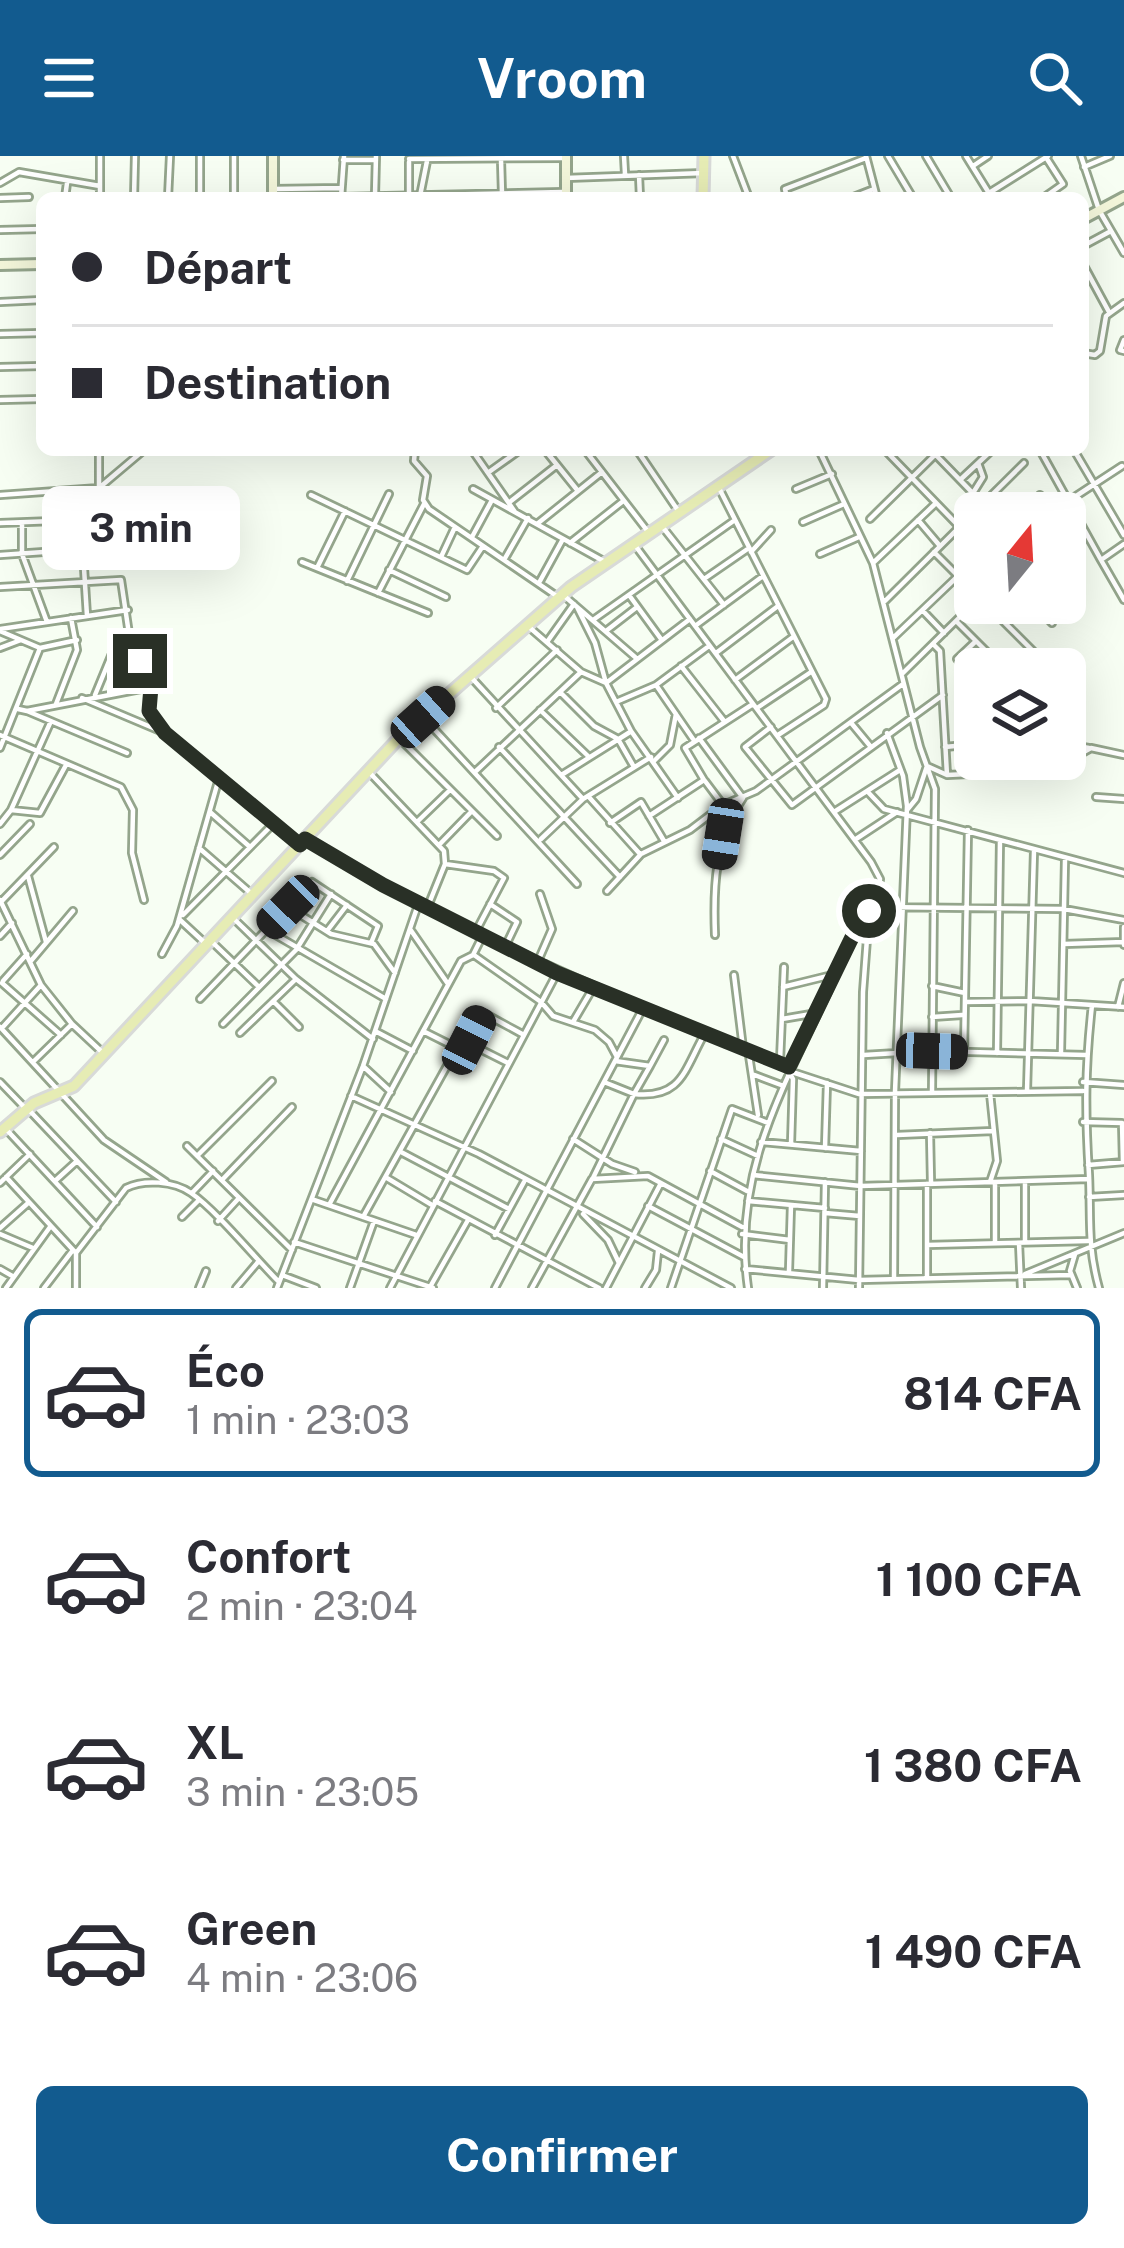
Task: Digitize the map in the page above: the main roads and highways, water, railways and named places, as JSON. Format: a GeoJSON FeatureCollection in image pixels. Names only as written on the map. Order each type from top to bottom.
{"type":"FeatureCollection","features":[{"type":"Feature","properties":{"kind":"main road"},"geometry":{"type":"LineString","coordinates":[[704,156],[705,192]]}},
{"type":"Feature","properties":{"kind":"main road"},"geometry":{"type":"LineString","coordinates":[[2,1131],[26,1108],[74,1086],[366,770],[526,624],[762,456]]}}]}
